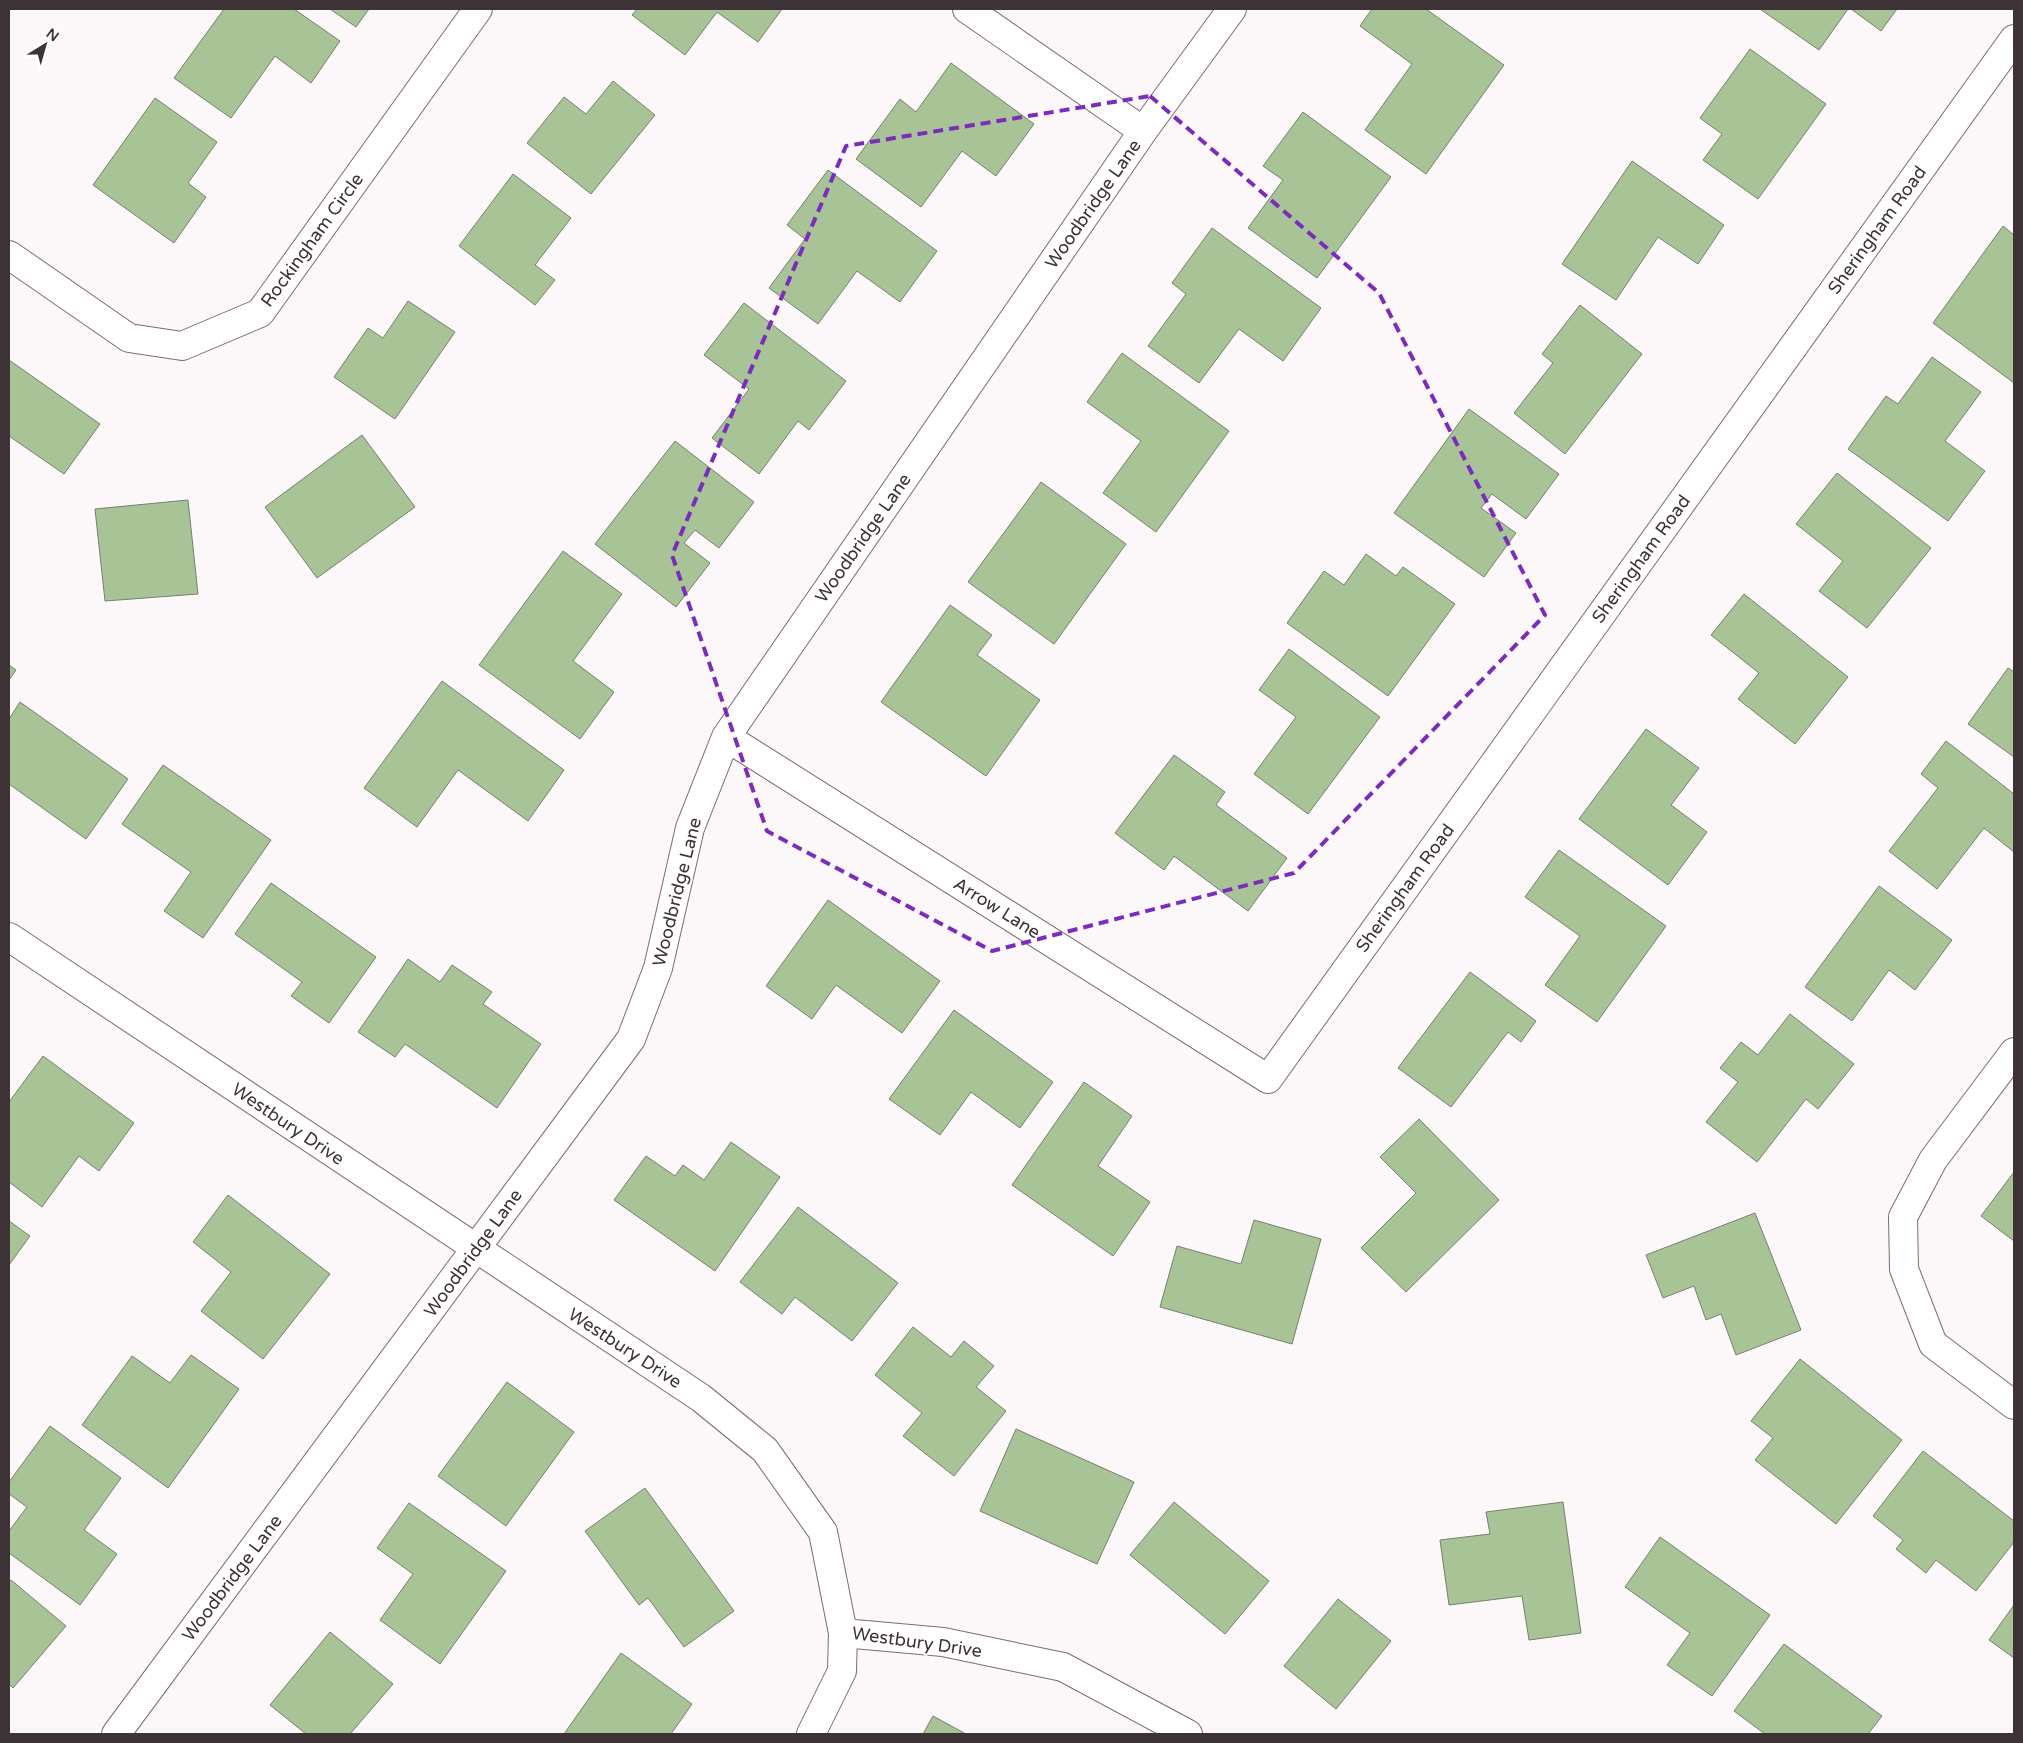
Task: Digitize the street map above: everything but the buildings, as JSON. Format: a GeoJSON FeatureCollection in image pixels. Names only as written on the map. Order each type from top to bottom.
{"type":"FeatureCollection","features":[{"type":"Feature","properties":{"kind":"street","name":"Rockingham Circle"},"geometry":{"type":"LineString","coordinates":[[9,255],[128,338],[182,346],[260,313],[478,9]]}},
{"type":"Feature","properties":{"kind":"street"},"geometry":{"type":"LineString","coordinates":[[966,9],[1143,131]]}},
{"type":"Feature","properties":{"kind":"street","name":"Woodbridge Lane"},"geometry":{"type":"LineString","coordinates":[[116,1734],[631,1039],[658,968],[690,828],[726,737],[1143,131],[1232,9]]}},
{"type":"Feature","properties":{"kind":"street","name":"Sheringham Road"},"geometry":{"type":"LineString","coordinates":[[1268,1079],[2014,39]]}},
{"type":"Feature","properties":{"kind":"street","name":"Arrow Lane"},"geometry":{"type":"LineString","coordinates":[[726,737],[1268,1079]]}},
{"type":"Feature","properties":{"kind":"street","name":"Westbury Drive"},"geometry":{"type":"LineString","coordinates":[[9,937],[475,1250],[701,1398],[765,1450],[823,1532],[844,1633],[943,1642],[1063,1666],[1188,1734]]}},
{"type":"Feature","properties":{"kind":"street"},"geometry":{"type":"LineString","coordinates":[[2014,1052],[1933,1160],[1904,1217],[1904,1269],[1933,1344],[2014,1405]]}},
{"type":"Feature","properties":{"kind":"street"},"geometry":{"type":"LineString","coordinates":[[811,1734],[842,1671],[844,1633]]}},
{"type":"Feature","properties":{"kind":"highlighted area"},"geometry":{"type":"Polygon","coordinates":[[[1150,96],[1379,293],[1545,615],[1294,873],[992,951],[767,831],[672,555],[846,146],[1150,96]]]}}]}
